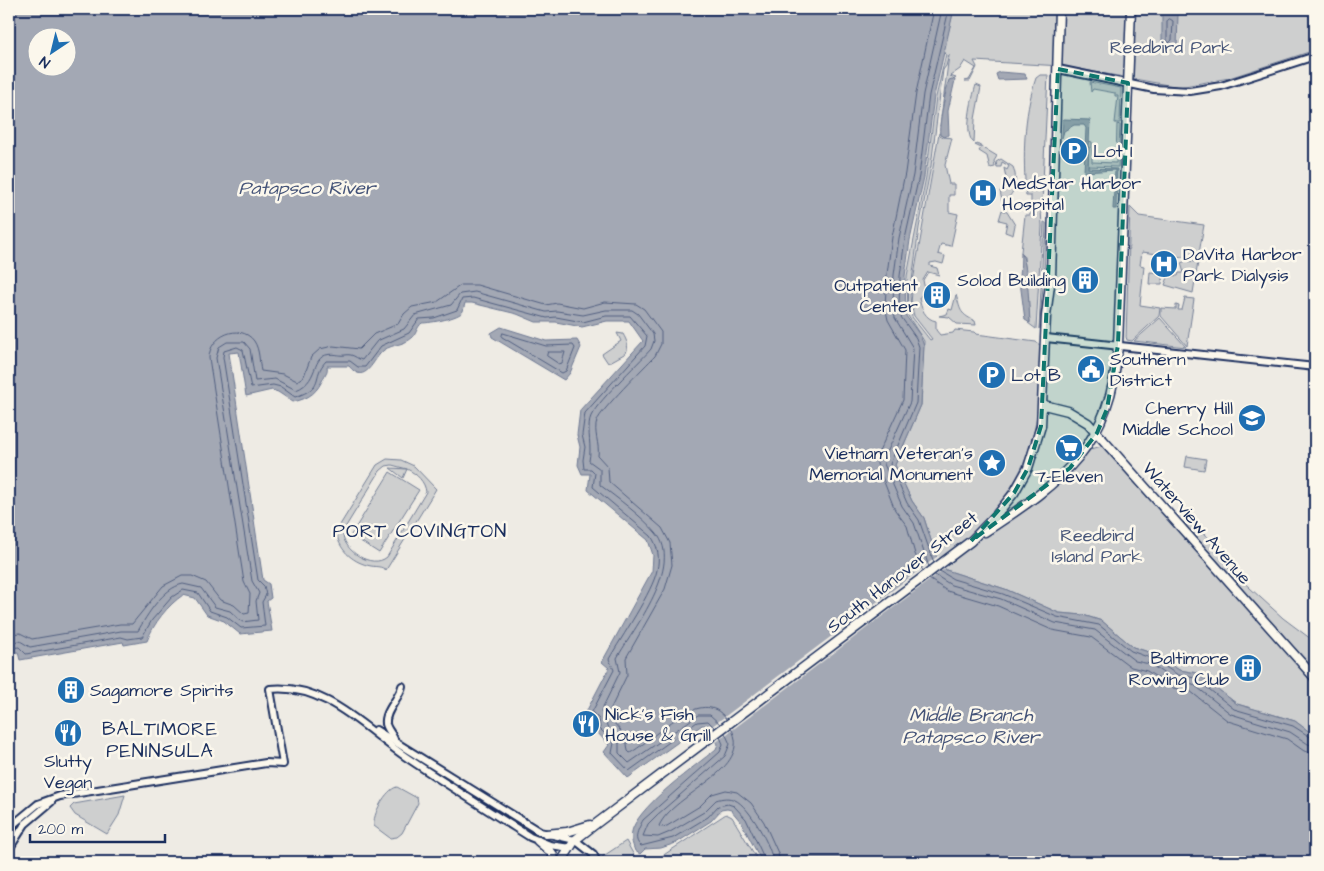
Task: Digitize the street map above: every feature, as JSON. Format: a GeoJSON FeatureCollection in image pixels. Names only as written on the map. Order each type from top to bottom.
{"type":"FeatureCollection","features":[{"type":"Feature","properties":{"kind":"main road","name":"South Hanover Street"},"geometry":{"type":"LineString","coordinates":[[561,862],[575,840],[970,541],[997,514],[1022,479],[1038,442],[1044,405],[1046,338],[1052,252],[1059,9]]}},
{"type":"Feature","properties":{"kind":"main road"},"geometry":{"type":"LineString","coordinates":[[970,541],[1011,514],[1058,479],[1080,456],[1097,433],[1114,388],[1118,345],[1131,9]]}},
{"type":"Feature","properties":{"kind":"main road","name":"Waterview Avenue"},"geometry":{"type":"LineString","coordinates":[[1044,405],[1073,413],[1088,423],[1315,678]]}},
{"type":"Feature","properties":{"kind":"main road"},"geometry":{"type":"LineString","coordinates":[[546,834],[571,831],[597,823]]}},
{"type":"Feature","properties":{"kind":"main road"},"geometry":{"type":"LineString","coordinates":[[538,841],[552,853],[555,862]]}},
{"type":"Feature","properties":{"kind":"street"},"geometry":{"type":"LineString","coordinates":[[1058,69],[1167,91],[1200,90],[1315,56]]}},
{"type":"Feature","properties":{"kind":"street"},"geometry":{"type":"LineString","coordinates":[[1046,338],[1315,366]]}},
{"type":"Feature","properties":{"kind":"street"},"geometry":{"type":"LineString","coordinates":[[394,739],[386,725],[386,718],[401,694],[402,686]]}},
{"type":"Feature","properties":{"kind":"street"},"geometry":{"type":"LineString","coordinates":[[10,826],[38,804],[60,796],[266,763],[282,764],[270,690],[293,689],[314,694],[371,729],[404,756],[538,841],[570,848]]}},
{"type":"Feature","properties":{"kind":"street"},"geometry":{"type":"LineString","coordinates":[[371,729],[394,739],[546,834],[575,840],[593,854],[597,862]]}},
{"type":"Feature","properties":{"kind":"street"},"geometry":{"type":"LineString","coordinates":[[9,849],[29,818],[60,796]]}},
{"type":"Feature","properties":{"kind":"highlighted area"},"geometry":{"type":"Polygon","coordinates":[[[1058,69],[1128,83],[1118,345],[1107,409],[1097,433],[1070,468],[971,541],[1014,493],[1028,468],[1041,426],[1058,69]]]}},
{"type":"Feature","properties":{"kind":"green space","name":"Reedbird Island Park"},"geometry":{"type":"Polygon","coordinates":[[[954,9],[1315,9],[1315,50],[1229,78],[1179,87],[1062,66],[974,61],[977,67],[970,81],[965,81],[969,80],[976,68],[965,61],[960,69],[950,76],[956,78],[949,82],[946,88],[940,126],[949,55],[943,70],[931,166],[919,228],[910,296],[912,317],[930,340],[932,339],[914,316],[911,303],[913,281],[939,133],[944,137],[952,138],[945,165],[949,184],[954,184],[954,195],[949,195],[949,212],[958,214],[951,246],[941,244],[938,254],[945,256],[943,264],[930,263],[930,266],[937,268],[939,275],[928,272],[923,280],[925,290],[919,298],[922,309],[929,318],[936,321],[936,330],[940,335],[953,333],[955,330],[974,332],[976,334],[1036,342],[1041,346],[1037,417],[1026,458],[1004,498],[987,519],[996,528],[1059,484],[1091,449],[1102,446],[1315,682],[1315,736],[1295,721],[1237,704],[1197,673],[1179,670],[1155,654],[1133,647],[1102,621],[1083,615],[1059,613],[1005,589],[946,570],[936,556],[924,518],[912,501],[895,465],[921,405],[924,341],[908,316],[907,276],[926,177],[936,97],[946,54],[943,53],[954,9]]]}},
{"type":"Feature","properties":{"kind":"green space"},"geometry":{"type":"Polygon","coordinates":[[[1040,75],[1048,75],[1042,204],[1031,203],[1031,196],[1026,196],[1024,166],[1026,122],[1036,78],[1040,75]]]}},
{"type":"Feature","properties":{"kind":"green space"},"geometry":{"type":"Polygon","coordinates":[[[1090,82],[1121,88],[1120,123],[1115,123],[1118,96],[1115,96],[1115,93],[1093,89],[1091,92],[1090,82]]]}},
{"type":"Feature","properties":{"kind":"green space"},"geometry":{"type":"Polygon","coordinates":[[[976,85],[981,87],[975,119],[974,143],[969,132],[969,125],[976,85]]]}},
{"type":"Feature","properties":{"kind":"green space"},"geometry":{"type":"Polygon","coordinates":[[[1117,124],[1120,125],[1118,167],[1088,166],[1089,141],[1092,142],[1092,162],[1116,163],[1117,124]]]}},
{"type":"Feature","properties":{"kind":"green space"},"geometry":{"type":"Polygon","coordinates":[[[977,144],[997,156],[994,161],[995,167],[990,168],[987,156],[979,151],[981,148],[975,145],[977,144]]]}},
{"type":"Feature","properties":{"kind":"green space"},"geometry":{"type":"Polygon","coordinates":[[[1001,159],[1013,167],[1015,172],[1015,187],[1007,199],[1002,201],[1000,191],[1008,188],[1004,168],[1007,170],[1009,166],[1002,162],[1001,167],[997,167],[996,162],[1001,159]]]}},
{"type":"Feature","properties":{"kind":"green space"},"geometry":{"type":"Polygon","coordinates":[[[1130,207],[1139,216],[1204,225],[1198,259],[1142,252],[1140,265],[1144,266],[1140,305],[1160,308],[1159,316],[1132,341],[1127,340],[1126,337],[1130,207]]]}},
{"type":"Feature","properties":{"kind":"green space"},"geometry":{"type":"Polygon","coordinates":[[[1033,209],[1041,209],[1042,226],[1036,329],[1028,323],[1030,322],[1024,257],[1021,252],[1025,215],[1030,215],[1033,209]]]}},
{"type":"Feature","properties":{"kind":"green space"},"geometry":{"type":"Polygon","coordinates":[[[1002,210],[1007,212],[1015,225],[1013,235],[1005,232],[1007,222],[999,220],[1002,210]]]}},
{"type":"Feature","properties":{"kind":"green space"},"geometry":{"type":"Polygon","coordinates":[[[1044,222],[1046,223],[1044,276],[1039,329],[1044,222]]]}},
{"type":"Feature","properties":{"kind":"green space"},"geometry":{"type":"Polygon","coordinates":[[[1186,261],[1198,262],[1193,293],[1165,285],[1169,275],[1178,276],[1179,273],[1184,273],[1181,263],[1186,261]]]}},
{"type":"Feature","properties":{"kind":"green space"},"geometry":{"type":"Polygon","coordinates":[[[1150,272],[1163,273],[1162,284],[1149,284],[1150,272]]]}},
{"type":"Feature","properties":{"kind":"green space"},"geometry":{"type":"Polygon","coordinates":[[[956,295],[963,313],[975,321],[976,325],[957,324],[949,317],[939,316],[947,314],[949,309],[952,310],[956,295]]]}},
{"type":"Feature","properties":{"kind":"green space"},"geometry":{"type":"Polygon","coordinates":[[[1185,298],[1194,299],[1187,346],[1161,316],[1161,308],[1176,309],[1176,305],[1179,306],[1178,310],[1182,310],[1185,298]]]}},
{"type":"Feature","properties":{"kind":"green space"},"geometry":{"type":"Polygon","coordinates":[[[1160,318],[1186,347],[1134,341],[1160,318]]]}},
{"type":"Feature","properties":{"kind":"green space"},"geometry":{"type":"Polygon","coordinates":[[[617,333],[623,334],[626,339],[627,350],[626,353],[608,363],[602,354],[621,341],[617,333]]]}},
{"type":"Feature","properties":{"kind":"green space"},"geometry":{"type":"Polygon","coordinates":[[[1187,456],[1206,459],[1204,470],[1185,467],[1187,456]]]}},
{"type":"Feature","properties":{"kind":"green space"},"geometry":{"type":"Polygon","coordinates":[[[387,459],[401,460],[414,466],[436,489],[386,570],[354,559],[341,546],[337,535],[340,525],[377,465],[387,459]],[[392,465],[386,466],[380,471],[343,531],[347,545],[359,556],[374,561],[387,557],[426,492],[422,482],[407,469],[392,465]]]}},
{"type":"Feature","properties":{"kind":"green space"},"geometry":{"type":"Polygon","coordinates":[[[390,468],[407,469],[403,478],[390,468]]]}},
{"type":"Feature","properties":{"kind":"green space"},"geometry":{"type":"Polygon","coordinates":[[[390,472],[419,490],[379,553],[351,535],[390,472]]]}},
{"type":"Feature","properties":{"kind":"green space"},"geometry":{"type":"Polygon","coordinates":[[[1183,522],[1202,533],[1230,557],[1228,568],[1283,618],[1315,642],[1315,671],[1183,522]]]}},
{"type":"Feature","properties":{"kind":"green space"},"geometry":{"type":"Polygon","coordinates":[[[397,787],[417,798],[418,803],[402,833],[397,837],[390,838],[374,826],[374,821],[377,809],[384,797],[388,792],[397,787]]]}},
{"type":"Feature","properties":{"kind":"green space"},"geometry":{"type":"Polygon","coordinates":[[[125,795],[119,815],[107,834],[75,815],[70,808],[74,804],[125,795]]]}},
{"type":"Feature","properties":{"kind":"green space"},"geometry":{"type":"Polygon","coordinates":[[[726,814],[732,817],[759,862],[653,862],[726,814]]]}},
{"type":"Feature","properties":{"kind":"green space"},"geometry":{"type":"Polygon","coordinates":[[[626,841],[636,859],[644,862],[602,862],[602,857],[626,841]]]}},
{"type":"Feature","properties":{"kind":"water","name":"Patapsco River"},"geometry":{"type":"Polygon","coordinates":[[[9,9],[954,9],[934,96],[924,177],[910,240],[905,276],[906,316],[920,335],[924,346],[921,405],[895,465],[912,501],[924,518],[936,556],[946,570],[1005,589],[1059,613],[1083,615],[1102,621],[1133,647],[1155,654],[1179,670],[1197,673],[1237,704],[1295,721],[1315,736],[1315,862],[762,862],[741,822],[731,810],[727,809],[721,810],[711,821],[676,843],[661,848],[645,849],[640,854],[635,851],[632,834],[639,818],[658,797],[716,749],[718,744],[709,728],[702,725],[628,778],[604,752],[609,745],[595,730],[595,721],[585,714],[609,668],[602,662],[652,571],[653,555],[648,540],[588,490],[590,474],[582,474],[578,465],[580,447],[577,435],[580,410],[643,341],[629,321],[607,321],[582,327],[556,322],[536,322],[517,314],[465,303],[461,314],[438,321],[422,323],[413,337],[406,342],[384,350],[365,372],[355,372],[349,366],[327,366],[327,372],[316,390],[304,399],[293,402],[272,390],[246,396],[239,352],[229,353],[263,580],[269,584],[271,598],[267,601],[272,631],[240,634],[224,621],[207,615],[195,598],[183,595],[162,615],[147,641],[124,645],[123,642],[20,660],[18,652],[9,653],[9,9]]]}},
{"type":"Feature","properties":{"kind":"water"},"geometry":{"type":"Polygon","coordinates":[[[1162,13],[1178,14],[1177,48],[1162,48],[1162,13]]]}},
{"type":"Feature","properties":{"kind":"water"},"geometry":{"type":"Polygon","coordinates":[[[1000,72],[1025,74],[1027,79],[998,80],[996,74],[1000,72]]]}},
{"type":"Feature","properties":{"kind":"water"},"geometry":{"type":"Polygon","coordinates":[[[949,80],[955,80],[948,111],[949,135],[944,137],[940,135],[941,116],[949,80]]]}},
{"type":"Feature","properties":{"kind":"water"},"geometry":{"type":"Polygon","coordinates":[[[1063,119],[1090,120],[1088,168],[1117,169],[1116,209],[1113,209],[1115,170],[1084,172],[1086,128],[1084,125],[1074,125],[1064,131],[1062,138],[1063,119]]]}},
{"type":"Feature","properties":{"kind":"water"},"geometry":{"type":"Polygon","coordinates":[[[1021,252],[1027,276],[1030,323],[1025,320],[1020,282],[1021,252]]]}},
{"type":"Feature","properties":{"kind":"water"},"geometry":{"type":"Polygon","coordinates":[[[501,327],[546,341],[577,340],[581,347],[570,373],[564,380],[492,337],[491,333],[501,327]]]}},
{"type":"Feature","properties":{"kind":"pier"},"geometry":{"type":"Polygon","coordinates":[[[938,556],[947,567],[715,743],[707,730],[938,556]]]}},
{"type":"Feature","properties":{"kind":"place","name":"Lot I"},"geometry":{"type":"Point","coordinates":[1074,151]}},
{"type":"Feature","properties":{"kind":"place","name":"MedStar Harbor Hospital"},"geometry":{"type":"Point","coordinates":[983,193]}},
{"type":"Feature","properties":{"kind":"place","name":"DaVita Harbor Park Dialysis"},"geometry":{"type":"Point","coordinates":[1164,264]}},
{"type":"Feature","properties":{"kind":"place","name":"Solod Building"},"geometry":{"type":"Point","coordinates":[1085,280]}},
{"type":"Feature","properties":{"kind":"place","name":"Outpatient Center"},"geometry":{"type":"Point","coordinates":[937,295]}},
{"type":"Feature","properties":{"kind":"place","name":"Southern District"},"geometry":{"type":"Point","coordinates":[1091,369]}},
{"type":"Feature","properties":{"kind":"place","name":"Lot B"},"geometry":{"type":"Point","coordinates":[992,375]}},
{"type":"Feature","properties":{"kind":"place","name":"Cherry Hill Middle School"},"geometry":{"type":"Point","coordinates":[1252,418]}},
{"type":"Feature","properties":{"kind":"place","name":"7-Eleven"},"geometry":{"type":"Point","coordinates":[1069,448]}},
{"type":"Feature","properties":{"kind":"place","name":"Vietnam Veteran's Memorial Monument"},"geometry":{"type":"Point","coordinates":[992,463]}},
{"type":"Feature","properties":{"kind":"place","name":"Baltimore Rowing Club"},"geometry":{"type":"Point","coordinates":[1248,668]}},
{"type":"Feature","properties":{"kind":"place","name":"Sagamore Spirits"},"geometry":{"type":"Point","coordinates":[71,690]}},
{"type":"Feature","properties":{"kind":"place","name":"Nick's Fish House & Grill"},"geometry":{"type":"Point","coordinates":[586,724]}},
{"type":"Feature","properties":{"kind":"place","name":"Slutty Vegan"},"geometry":{"type":"Point","coordinates":[68,733]}},
{"type":"Feature","properties":{"kind":"district","name":"PORT COVINGTON"},"geometry":{"type":"Point","coordinates":[420,530]}},
{"type":"Feature","properties":{"kind":"district","name":"BALTIMORE PENINSULA"},"geometry":{"type":"Point","coordinates":[160,739]}},
{"type":"Feature","properties":{"kind":"park label","name":"Reedbird Park"},"geometry":{"type":"Point","coordinates":[1171,47]}},
{"type":"Feature","properties":{"kind":"water label","name":"Middle Branch Patapsco River"},"geometry":{"type":"Point","coordinates":[971,725]}}]}
